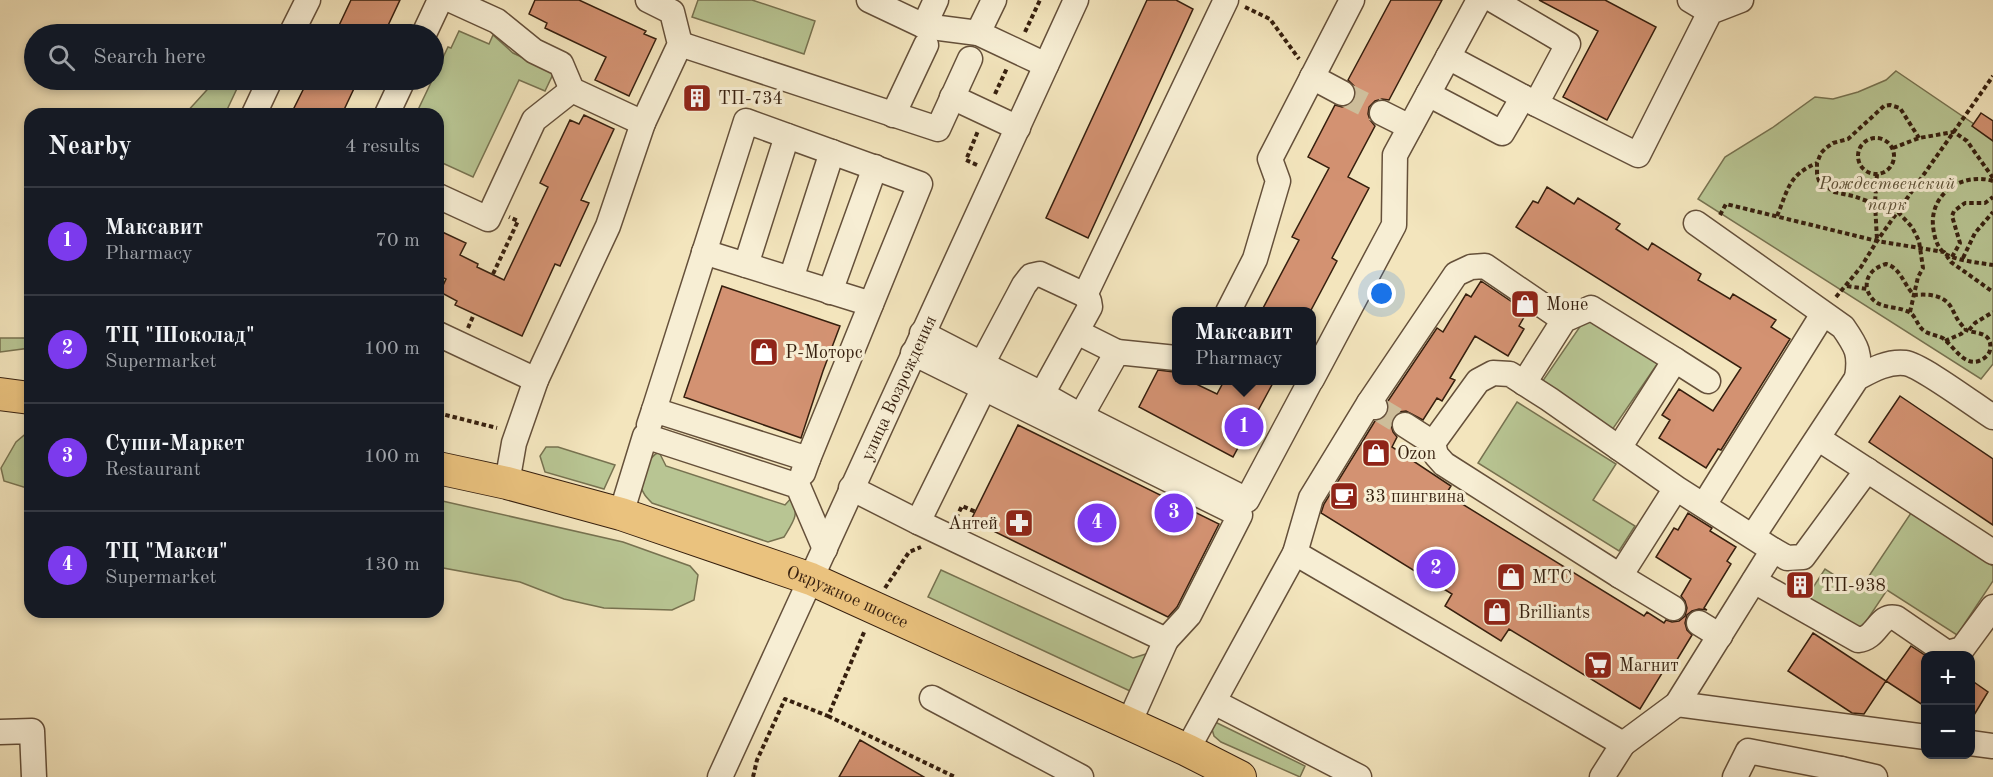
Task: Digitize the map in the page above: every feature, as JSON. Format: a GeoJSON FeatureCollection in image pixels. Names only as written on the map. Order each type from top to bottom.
{"type":"FeatureCollection","features":[{"type":"Feature","properties":{"kind":"main road"},"geometry":{"type":"LineString","coordinates":[[0,394],[24,397]]}},
{"type":"Feature","properties":{"kind":"main road","name":"Окружное шоссе"},"geometry":{"type":"LineString","coordinates":[[444,469],[507,483],[621,514],[812,579],[1129,723],[1240,777]]}},
{"type":"Feature","properties":{"kind":"street"},"geometry":{"type":"LineString","coordinates":[[296,24],[308,0]]}},
{"type":"Feature","properties":{"kind":"street"},"geometry":{"type":"LineString","coordinates":[[429,24],[440,0]]}},
{"type":"Feature","properties":{"kind":"street"},"geometry":{"type":"LineString","coordinates":[[451,0],[497,21],[534,51],[561,64],[572,90],[643,123]]}},
{"type":"Feature","properties":{"kind":"street"},"geometry":{"type":"LineString","coordinates":[[507,483],[518,433],[536,380],[608,226],[643,123],[680,44],[672,12],[648,0]]}},
{"type":"Feature","properties":{"kind":"street"},"geometry":{"type":"LineString","coordinates":[[869,0],[925,35],[978,33],[1046,65]]}},
{"type":"Feature","properties":{"kind":"street"},"geometry":{"type":"LineString","coordinates":[[893,115],[925,35],[936,0]]}},
{"type":"Feature","properties":{"kind":"street"},"geometry":{"type":"LineString","coordinates":[[978,33],[994,0]]}},
{"type":"Feature","properties":{"kind":"street","name":"улица Возрождения"},"geometry":{"type":"LineString","coordinates":[[729,773],[851,488],[1076,0]]}},
{"type":"Feature","properties":{"kind":"street"},"geometry":{"type":"LineString","coordinates":[[1231,307],[1256,258],[1278,181],[1270,159],[1352,0]]}},
{"type":"Feature","properties":{"kind":"street"},"geometry":{"type":"LineString","coordinates":[[1316,371],[1394,225],[1395,155],[1479,0]]}},
{"type":"Feature","properties":{"kind":"street"},"geometry":{"type":"LineString","coordinates":[[1428,94],[1502,133],[1530,101],[1568,44],[1493,0]]}},
{"type":"Feature","properties":{"kind":"street"},"geometry":{"type":"LineString","coordinates":[[1448,57],[1638,155],[1700,6],[1741,0]]}},
{"type":"Feature","properties":{"kind":"street"},"geometry":{"type":"LineString","coordinates":[[1085,295],[1234,2]]}},
{"type":"Feature","properties":{"kind":"street"},"geometry":{"type":"LineString","coordinates":[[680,44],[938,129],[970,59]]}},
{"type":"Feature","properties":{"kind":"street"},"geometry":{"type":"LineString","coordinates":[[1312,77],[1342,93]]}},
{"type":"Feature","properties":{"kind":"street"},"geometry":{"type":"LineString","coordinates":[[257,108],[265,90]]}},
{"type":"Feature","properties":{"kind":"street"},"geometry":{"type":"LineString","coordinates":[[390,108],[398,90]]}},
{"type":"Feature","properties":{"kind":"street"},"geometry":{"type":"LineString","coordinates":[[444,199],[488,219],[534,120],[572,90]]}},
{"type":"Feature","properties":{"kind":"street"},"geometry":{"type":"LineString","coordinates":[[952,97],[1018,128]]}},
{"type":"Feature","properties":{"kind":"street"},"geometry":{"type":"LineString","coordinates":[[1382,113],[1410,127]]}},
{"type":"Feature","properties":{"kind":"street"},"geometry":{"type":"LineString","coordinates":[[621,514],[746,121],[920,184],[798,486],[825,549]]}},
{"type":"Feature","properties":{"kind":"street"},"geometry":{"type":"LineString","coordinates":[[746,265],[787,136]]}},
{"type":"Feature","properties":{"kind":"street"},"geometry":{"type":"LineString","coordinates":[[791,279],[832,152]]}},
{"type":"Feature","properties":{"kind":"street"},"geometry":{"type":"LineString","coordinates":[[830,292],[875,167]]}},
{"type":"Feature","properties":{"kind":"street"},"geometry":{"type":"LineString","coordinates":[[1703,228],[1843,327],[1856,346],[1860,362],[1857,378],[1753,536]]}},
{"type":"Feature","properties":{"kind":"street"},"geometry":{"type":"LineString","coordinates":[[704,252],[871,304]]}},
{"type":"Feature","properties":{"kind":"street"},"geometry":{"type":"LineString","coordinates":[[1187,750],[1295,553],[1311,498],[1456,274],[1471,267],[1485,266],[1564,320]]}},
{"type":"Feature","properties":{"kind":"street"},"geometry":{"type":"LineString","coordinates":[[982,364],[1031,276],[1040,274],[1085,295],[1090,307],[1042,394]]}},
{"type":"Feature","properties":{"kind":"street"},"geometry":{"type":"LineString","coordinates":[[1524,383],[1564,320],[1591,308],[1708,381]]}},
{"type":"Feature","properties":{"kind":"street"},"geometry":{"type":"LineString","coordinates":[[1704,505],[1823,314]]}},
{"type":"Feature","properties":{"kind":"street"},"geometry":{"type":"LineString","coordinates":[[1077,332],[1118,352],[1172,358]]}},
{"type":"Feature","properties":{"kind":"street"},"geometry":{"type":"LineString","coordinates":[[444,337],[536,380]]}},
{"type":"Feature","properties":{"kind":"street"},"geometry":{"type":"LineString","coordinates":[[918,343],[982,364],[1247,500],[1308,385]]}},
{"type":"Feature","properties":{"kind":"street"},"geometry":{"type":"LineString","coordinates":[[918,343],[984,388],[1240,514],[1189,615],[1166,640],[1129,723]]}},
{"type":"Feature","properties":{"kind":"street"},"geometry":{"type":"LineString","coordinates":[[1082,417],[1118,352]]}},
{"type":"Feature","properties":{"kind":"street"},"geometry":{"type":"LineString","coordinates":[[1619,448],[1675,360]]}},
{"type":"Feature","properties":{"kind":"street"},"geometry":{"type":"LineString","coordinates":[[1857,378],[1881,366],[1907,363],[1991,411]]}},
{"type":"Feature","properties":{"kind":"street"},"geometry":{"type":"LineString","coordinates":[[1433,443],[1478,381],[1493,373],[1510,374],[1676,488],[1787,558],[1803,557],[1867,470]]}},
{"type":"Feature","properties":{"kind":"street"},"geometry":{"type":"LineString","coordinates":[[918,522],[984,388]]}},
{"type":"Feature","properties":{"kind":"street"},"geometry":{"type":"LineString","coordinates":[[654,410],[808,459]]}},
{"type":"Feature","properties":{"kind":"street"},"geometry":{"type":"LineString","coordinates":[[1405,425],[1433,443],[1436,455],[1444,464],[1673,609]]}},
{"type":"Feature","properties":{"kind":"street"},"geometry":{"type":"LineString","coordinates":[[645,436],[798,486]]}},
{"type":"Feature","properties":{"kind":"street"},"geometry":{"type":"LineString","coordinates":[[1819,439],[1993,552]]}},
{"type":"Feature","properties":{"kind":"street"},"geometry":{"type":"LineString","coordinates":[[851,488],[1166,640]]}},
{"type":"Feature","properties":{"kind":"street"},"geometry":{"type":"LineString","coordinates":[[1620,576],[1676,488]]}},
{"type":"Feature","properties":{"kind":"street"},"geometry":{"type":"LineString","coordinates":[[1603,777],[1623,744],[1677,704],[1773,550]]}},
{"type":"Feature","properties":{"kind":"street"},"geometry":{"type":"LineString","coordinates":[[1295,553],[1623,744]]}},
{"type":"Feature","properties":{"kind":"street"},"geometry":{"type":"LineString","coordinates":[[1754,581],[1858,640],[1872,635],[1884,619],[1890,617],[1896,618],[1947,653],[1962,650],[1993,607]]}},
{"type":"Feature","properties":{"kind":"street"},"geometry":{"type":"LineString","coordinates":[[1699,624],[1720,636]]}},
{"type":"Feature","properties":{"kind":"street"},"geometry":{"type":"LineString","coordinates":[[932,698],[1081,777]]}},
{"type":"Feature","properties":{"kind":"street"},"geometry":{"type":"LineString","coordinates":[[1214,702],[1359,777]]}},
{"type":"Feature","properties":{"kind":"street"},"geometry":{"type":"LineString","coordinates":[[1677,704],[1921,736]]}},
{"type":"Feature","properties":{"kind":"street"},"geometry":{"type":"LineString","coordinates":[[0,732],[32,731],[34,777]]}},
{"type":"Feature","properties":{"kind":"street"},"geometry":{"type":"LineString","coordinates":[[1975,744],[1993,746]]}},
{"type":"Feature","properties":{"kind":"street"},"geometry":{"type":"LineString","coordinates":[[1735,777],[1748,751],[1839,773],[1875,777]]}},
{"type":"Feature","properties":{"kind":"path"},"geometry":{"type":"LineString","coordinates":[[1234,2],[1270,19],[1312,77]]}},
{"type":"Feature","properties":{"kind":"path"},"geometry":{"type":"LineString","coordinates":[[1823,314],[1861,267],[1993,76]]}},
{"type":"Feature","properties":{"kind":"path"},"geometry":{"type":"LineString","coordinates":[[1910,313],[1923,268],[1918,241],[1912,226],[1898,212],[1853,196],[1834,192],[1823,185],[1817,174],[1817,163],[1826,148],[1833,143],[1848,139],[1857,129],[1871,120],[1879,109],[1890,105],[1900,108],[1919,138]]}},
{"type":"Feature","properties":{"kind":"path"},"geometry":{"type":"LineString","coordinates":[[1893,148],[1919,138],[1954,132],[1967,141],[1993,179]]}},
{"type":"Feature","properties":{"kind":"path"},"geometry":{"type":"LineString","coordinates":[[1874,138],[1882,139],[1893,148],[1894,156],[1889,168],[1877,174],[1865,171],[1860,164],[1858,156],[1860,147],[1866,141],[1874,138]]}},
{"type":"Feature","properties":{"kind":"path"},"geometry":{"type":"LineString","coordinates":[[1777,216],[1788,186],[1805,168],[1817,163]]}},
{"type":"Feature","properties":{"kind":"path"},"geometry":{"type":"LineString","coordinates":[[1877,174],[1875,203],[1877,241]]}},
{"type":"Feature","properties":{"kind":"path"},"geometry":{"type":"LineString","coordinates":[[1993,179],[1965,180],[1949,188],[1934,209],[1933,221],[1936,240],[1951,262],[1993,292]]}},
{"type":"Feature","properties":{"kind":"path"},"geometry":{"type":"LineString","coordinates":[[1952,257],[1960,243],[1952,216],[1954,211],[1965,203],[1985,203],[1993,197]]}},
{"type":"Feature","properties":{"kind":"path"},"geometry":{"type":"LineString","coordinates":[[1703,228],[1726,204],[1877,241],[1944,252],[1952,257],[1993,265]]}},
{"type":"Feature","properties":{"kind":"path"},"geometry":{"type":"LineString","coordinates":[[492,209],[518,221],[493,274]]}},
{"type":"Feature","properties":{"kind":"path"},"geometry":{"type":"LineString","coordinates":[[1963,259],[1975,233],[1993,212]]}},
{"type":"Feature","properties":{"kind":"path"},"geometry":{"type":"LineString","coordinates":[[1886,264],[1894,267],[1914,295],[1936,296],[1948,302],[1958,321],[1967,330],[1983,333],[1989,340],[1990,351],[1983,359],[1971,362],[1961,356],[1944,338],[1924,330],[1910,313],[1901,309],[1883,307],[1876,303],[1867,290],[1866,284],[1870,273],[1886,264]]}},
{"type":"Feature","properties":{"kind":"path"},"geometry":{"type":"LineString","coordinates":[[1861,267],[1870,273]]}},
{"type":"Feature","properties":{"kind":"path"},"geometry":{"type":"LineString","coordinates":[[1847,286],[1867,290]]}},
{"type":"Feature","properties":{"kind":"path"},"geometry":{"type":"LineString","coordinates":[[1945,341],[1961,334],[1993,312]]}},
{"type":"Feature","properties":{"kind":"path"},"geometry":{"type":"LineString","coordinates":[[444,414],[518,433]]}},
{"type":"Feature","properties":{"kind":"path"},"geometry":{"type":"LineString","coordinates":[[828,716],[865,630]]}},
{"type":"Feature","properties":{"kind":"path"},"geometry":{"type":"LineString","coordinates":[[753,777],[757,760],[785,699],[828,716],[955,777]]}},
{"type":"Feature","properties":{"kind":"green space"},"geometry":{"type":"Polygon","coordinates":[[[698,0],[752,0],[815,21],[804,54],[692,17],[698,0]]]}},
{"type":"Feature","properties":{"kind":"green space"},"geometry":{"type":"Polygon","coordinates":[[[459,31],[489,44],[493,35],[513,53],[554,72],[545,91],[519,80],[473,177],[444,164],[444,108],[419,108],[427,90],[444,90],[444,55],[448,47],[451,48],[459,31]]]}},
{"type":"Feature","properties":{"kind":"green space","name":"Рождественский парк"},"geometry":{"type":"Polygon","coordinates":[[[1896,71],[1993,137],[1993,364],[1981,379],[1698,199],[1725,157],[1772,128],[1815,97],[1833,99],[1858,92],[1886,80],[1896,71]]]}},
{"type":"Feature","properties":{"kind":"green space"},"geometry":{"type":"Polygon","coordinates":[[[207,90],[236,90],[228,108],[190,108],[207,90]]]}},
{"type":"Feature","properties":{"kind":"green space"},"geometry":{"type":"Polygon","coordinates":[[[1590,312],[1660,360],[1612,430],[1542,382],[1590,312]]]}},
{"type":"Feature","properties":{"kind":"green space"},"geometry":{"type":"Polygon","coordinates":[[[0,338],[24,338],[24,349],[0,352],[0,338]]]}},
{"type":"Feature","properties":{"kind":"green space"},"geometry":{"type":"Polygon","coordinates":[[[1517,402],[1616,464],[1593,500],[1635,526],[1619,551],[1478,463],[1517,402]]]}},
{"type":"Feature","properties":{"kind":"green space"},"geometry":{"type":"Polygon","coordinates":[[[24,435],[24,487],[4,481],[1,468],[16,442],[24,435]]]}},
{"type":"Feature","properties":{"kind":"green space"},"geometry":{"type":"Polygon","coordinates":[[[546,447],[558,447],[615,465],[604,489],[545,472],[540,456],[546,447]]]}},
{"type":"Feature","properties":{"kind":"green space"},"geometry":{"type":"Polygon","coordinates":[[[659,452],[666,466],[785,505],[793,496],[795,509],[791,526],[784,537],[768,542],[652,503],[642,491],[641,481],[646,466],[659,452]]]}},
{"type":"Feature","properties":{"kind":"green space"},"geometry":{"type":"Polygon","coordinates":[[[444,501],[623,542],[690,566],[698,575],[694,600],[672,610],[604,608],[564,599],[520,582],[444,568],[444,501]]]}},
{"type":"Feature","properties":{"kind":"green space"},"geometry":{"type":"Polygon","coordinates":[[[1911,513],[1993,566],[1993,581],[1957,635],[1887,590],[1859,632],[1806,598],[1825,569],[1859,591],[1911,513]]]}},
{"type":"Feature","properties":{"kind":"green space"},"geometry":{"type":"Polygon","coordinates":[[[941,570],[1133,658],[1146,654],[1149,661],[1145,672],[1130,691],[928,597],[941,570]]]}},
{"type":"Feature","properties":{"kind":"green space"},"geometry":{"type":"Polygon","coordinates":[[[1209,719],[1305,766],[1300,777],[1221,742],[1214,736],[1209,719]]]}},
{"type":"Feature","properties":{"kind":"building"},"geometry":{"type":"Polygon","coordinates":[[[351,0],[400,0],[389,24],[340,24],[351,0]]]}},
{"type":"Feature","properties":{"kind":"building"},"geometry":{"type":"Polygon","coordinates":[[[535,0],[579,0],[646,31],[644,34],[656,39],[629,96],[595,80],[606,57],[545,28],[547,23],[529,14],[535,0]]]}},
{"type":"Feature","properties":{"kind":"building"},"geometry":{"type":"Polygon","coordinates":[[[1147,0],[1176,0],[1193,9],[1088,238],[1046,218],[1147,0]]]}},
{"type":"Feature","properties":{"kind":"building"},"geometry":{"type":"Polygon","coordinates":[[[1391,0],[1442,0],[1389,100],[1375,101],[1369,107],[1368,114],[1375,126],[1348,177],[1369,188],[1332,258],[1337,261],[1313,307],[1264,307],[1299,240],[1292,237],[1329,168],[1308,157],[1335,105],[1342,107],[1349,105],[1355,99],[1354,86],[1348,80],[1391,0]]]}},
{"type":"Feature","properties":{"kind":"building"},"geometry":{"type":"Polygon","coordinates":[[[1539,0],[1605,0],[1656,27],[1607,120],[1563,97],[1598,31],[1539,0]]]}},
{"type":"Feature","properties":{"kind":"building","name":"ТП-734"},"geometry":{"type":"Polygon","coordinates":[[[690,86],[709,92],[703,110],[685,104],[690,86]]]}},
{"type":"Feature","properties":{"kind":"building"},"geometry":{"type":"Polygon","coordinates":[[[303,90],[353,90],[345,108],[294,108],[303,90]]]}},
{"type":"Feature","properties":{"kind":"building"},"geometry":{"type":"Polygon","coordinates":[[[1981,113],[1993,121],[1993,141],[1972,126],[1981,113]]]}},
{"type":"Feature","properties":{"kind":"building"},"geometry":{"type":"Polygon","coordinates":[[[584,115],[614,129],[581,200],[589,203],[560,266],[555,264],[522,336],[455,305],[457,301],[444,294],[446,279],[444,278],[444,233],[466,243],[460,255],[478,264],[477,267],[504,280],[548,187],[540,183],[570,120],[579,124],[584,115]]]}},
{"type":"Feature","properties":{"kind":"building"},"geometry":{"type":"Polygon","coordinates":[[[1547,187],[1574,204],[1578,198],[1620,224],[1616,229],[1648,250],[1652,243],[1701,274],[1698,280],[1730,299],[1733,294],[1776,320],[1771,327],[1790,339],[1721,450],[1718,449],[1706,468],[1659,438],[1670,420],[1662,415],[1679,389],[1713,411],[1741,368],[1516,227],[1533,201],[1538,203],[1547,187]]]}},
{"type":"Feature","properties":{"kind":"building"},"geometry":{"type":"Polygon","coordinates":[[[1481,281],[1527,312],[1519,326],[1524,329],[1508,356],[1475,336],[1450,378],[1455,380],[1442,401],[1437,398],[1423,420],[1406,411],[1399,412],[1393,417],[1391,425],[1397,437],[1392,447],[1451,486],[1446,494],[1644,616],[1647,612],[1664,623],[1666,620],[1679,621],[1685,616],[1687,608],[1681,596],[1691,579],[1656,557],[1674,528],[1678,530],[1688,513],[1712,528],[1710,531],[1736,547],[1727,561],[1731,564],[1704,608],[1707,610],[1699,609],[1687,615],[1685,623],[1692,635],[1672,668],[1667,665],[1640,709],[1509,629],[1501,641],[1445,606],[1452,594],[1321,513],[1324,504],[1375,421],[1381,420],[1386,415],[1389,408],[1388,401],[1437,328],[1443,332],[1466,294],[1471,297],[1481,281]]]}},
{"type":"Feature","properties":{"kind":"building","name":"Р-Моторс"},"geometry":{"type":"Polygon","coordinates":[[[722,286],[840,326],[801,438],[684,397],[722,286]]]}},
{"type":"Feature","properties":{"kind":"building"},"geometry":{"type":"Polygon","coordinates":[[[1158,370],[1172,372],[1172,385],[1198,385],[1217,394],[1222,385],[1272,385],[1233,457],[1139,407],[1158,370]]]}},
{"type":"Feature","properties":{"kind":"building"},"geometry":{"type":"Polygon","coordinates":[[[1900,396],[1993,459],[1993,525],[1869,442],[1900,396]]]}},
{"type":"Feature","properties":{"kind":"building"},"geometry":{"type":"Polygon","coordinates":[[[1018,425],[1219,524],[1177,607],[1168,617],[971,520],[1018,425]]]}},
{"type":"Feature","properties":{"kind":"building","name":"ТП-938"},"geometry":{"type":"Polygon","coordinates":[[[1798,572],[1812,580],[1804,593],[1790,585],[1798,572]]]}},
{"type":"Feature","properties":{"kind":"building"},"geometry":{"type":"Polygon","coordinates":[[[1813,633],[1886,681],[1864,714],[1852,713],[1788,671],[1813,633]]]}},
{"type":"Feature","properties":{"kind":"building"},"geometry":{"type":"Polygon","coordinates":[[[1911,646],[1921,653],[1921,704],[1886,681],[1911,646]]]}},
{"type":"Feature","properties":{"kind":"building"},"geometry":{"type":"Polygon","coordinates":[[[1975,683],[1988,692],[1975,713],[1975,683]]]}},
{"type":"Feature","properties":{"kind":"building"},"geometry":{"type":"Polygon","coordinates":[[[860,740],[924,777],[839,777],[860,740]]]}},
{"type":"Feature","properties":{"kind":"tunnel"},"geometry":{"type":"LineString","coordinates":[[1342,93],[1382,113]]}},
{"type":"Feature","properties":{"kind":"tunnel"},"geometry":{"type":"LineString","coordinates":[[1375,407],[1405,425]]}},
{"type":"Feature","properties":{"kind":"place","name":"ТП-734"},"geometry":{"type":"Point","coordinates":[697,98]}},
{"type":"Feature","properties":{"kind":"place","name":"Моне"},"geometry":{"type":"Point","coordinates":[1525,304]}},
{"type":"Feature","properties":{"kind":"place","name":"Р-Моторс"},"geometry":{"type":"Point","coordinates":[764,352]}},
{"type":"Feature","properties":{"kind":"place","name":"Максавит"},"geometry":{"type":"Point","coordinates":[1244,427]}},
{"type":"Feature","properties":{"kind":"place","name":"Ozon"},"geometry":{"type":"Point","coordinates":[1376,453]}},
{"type":"Feature","properties":{"kind":"place","name":"33 пингвина"},"geometry":{"type":"Point","coordinates":[1344,496]}},
{"type":"Feature","properties":{"kind":"place","name":"Суши-Маркет"},"geometry":{"type":"Point","coordinates":[1174,513]}},
{"type":"Feature","properties":{"kind":"place","name":"Антей"},"geometry":{"type":"Point","coordinates":[1019,523]}},
{"type":"Feature","properties":{"kind":"place","name":"ТЦ \"Макси\""},"geometry":{"type":"Point","coordinates":[1097,523]}},
{"type":"Feature","properties":{"kind":"place","name":"ТЦ \"Шоколад\""},"geometry":{"type":"Point","coordinates":[1436,569]}},
{"type":"Feature","properties":{"kind":"place","name":"МТС"},"geometry":{"type":"Point","coordinates":[1511,577]}},
{"type":"Feature","properties":{"kind":"place","name":"ТП-938"},"geometry":{"type":"Point","coordinates":[1800,585]}},
{"type":"Feature","properties":{"kind":"place","name":"Brilliants"},"geometry":{"type":"Point","coordinates":[1497,612]}},
{"type":"Feature","properties":{"kind":"place","name":"Магнит"},"geometry":{"type":"Point","coordinates":[1598,665]}}]}
